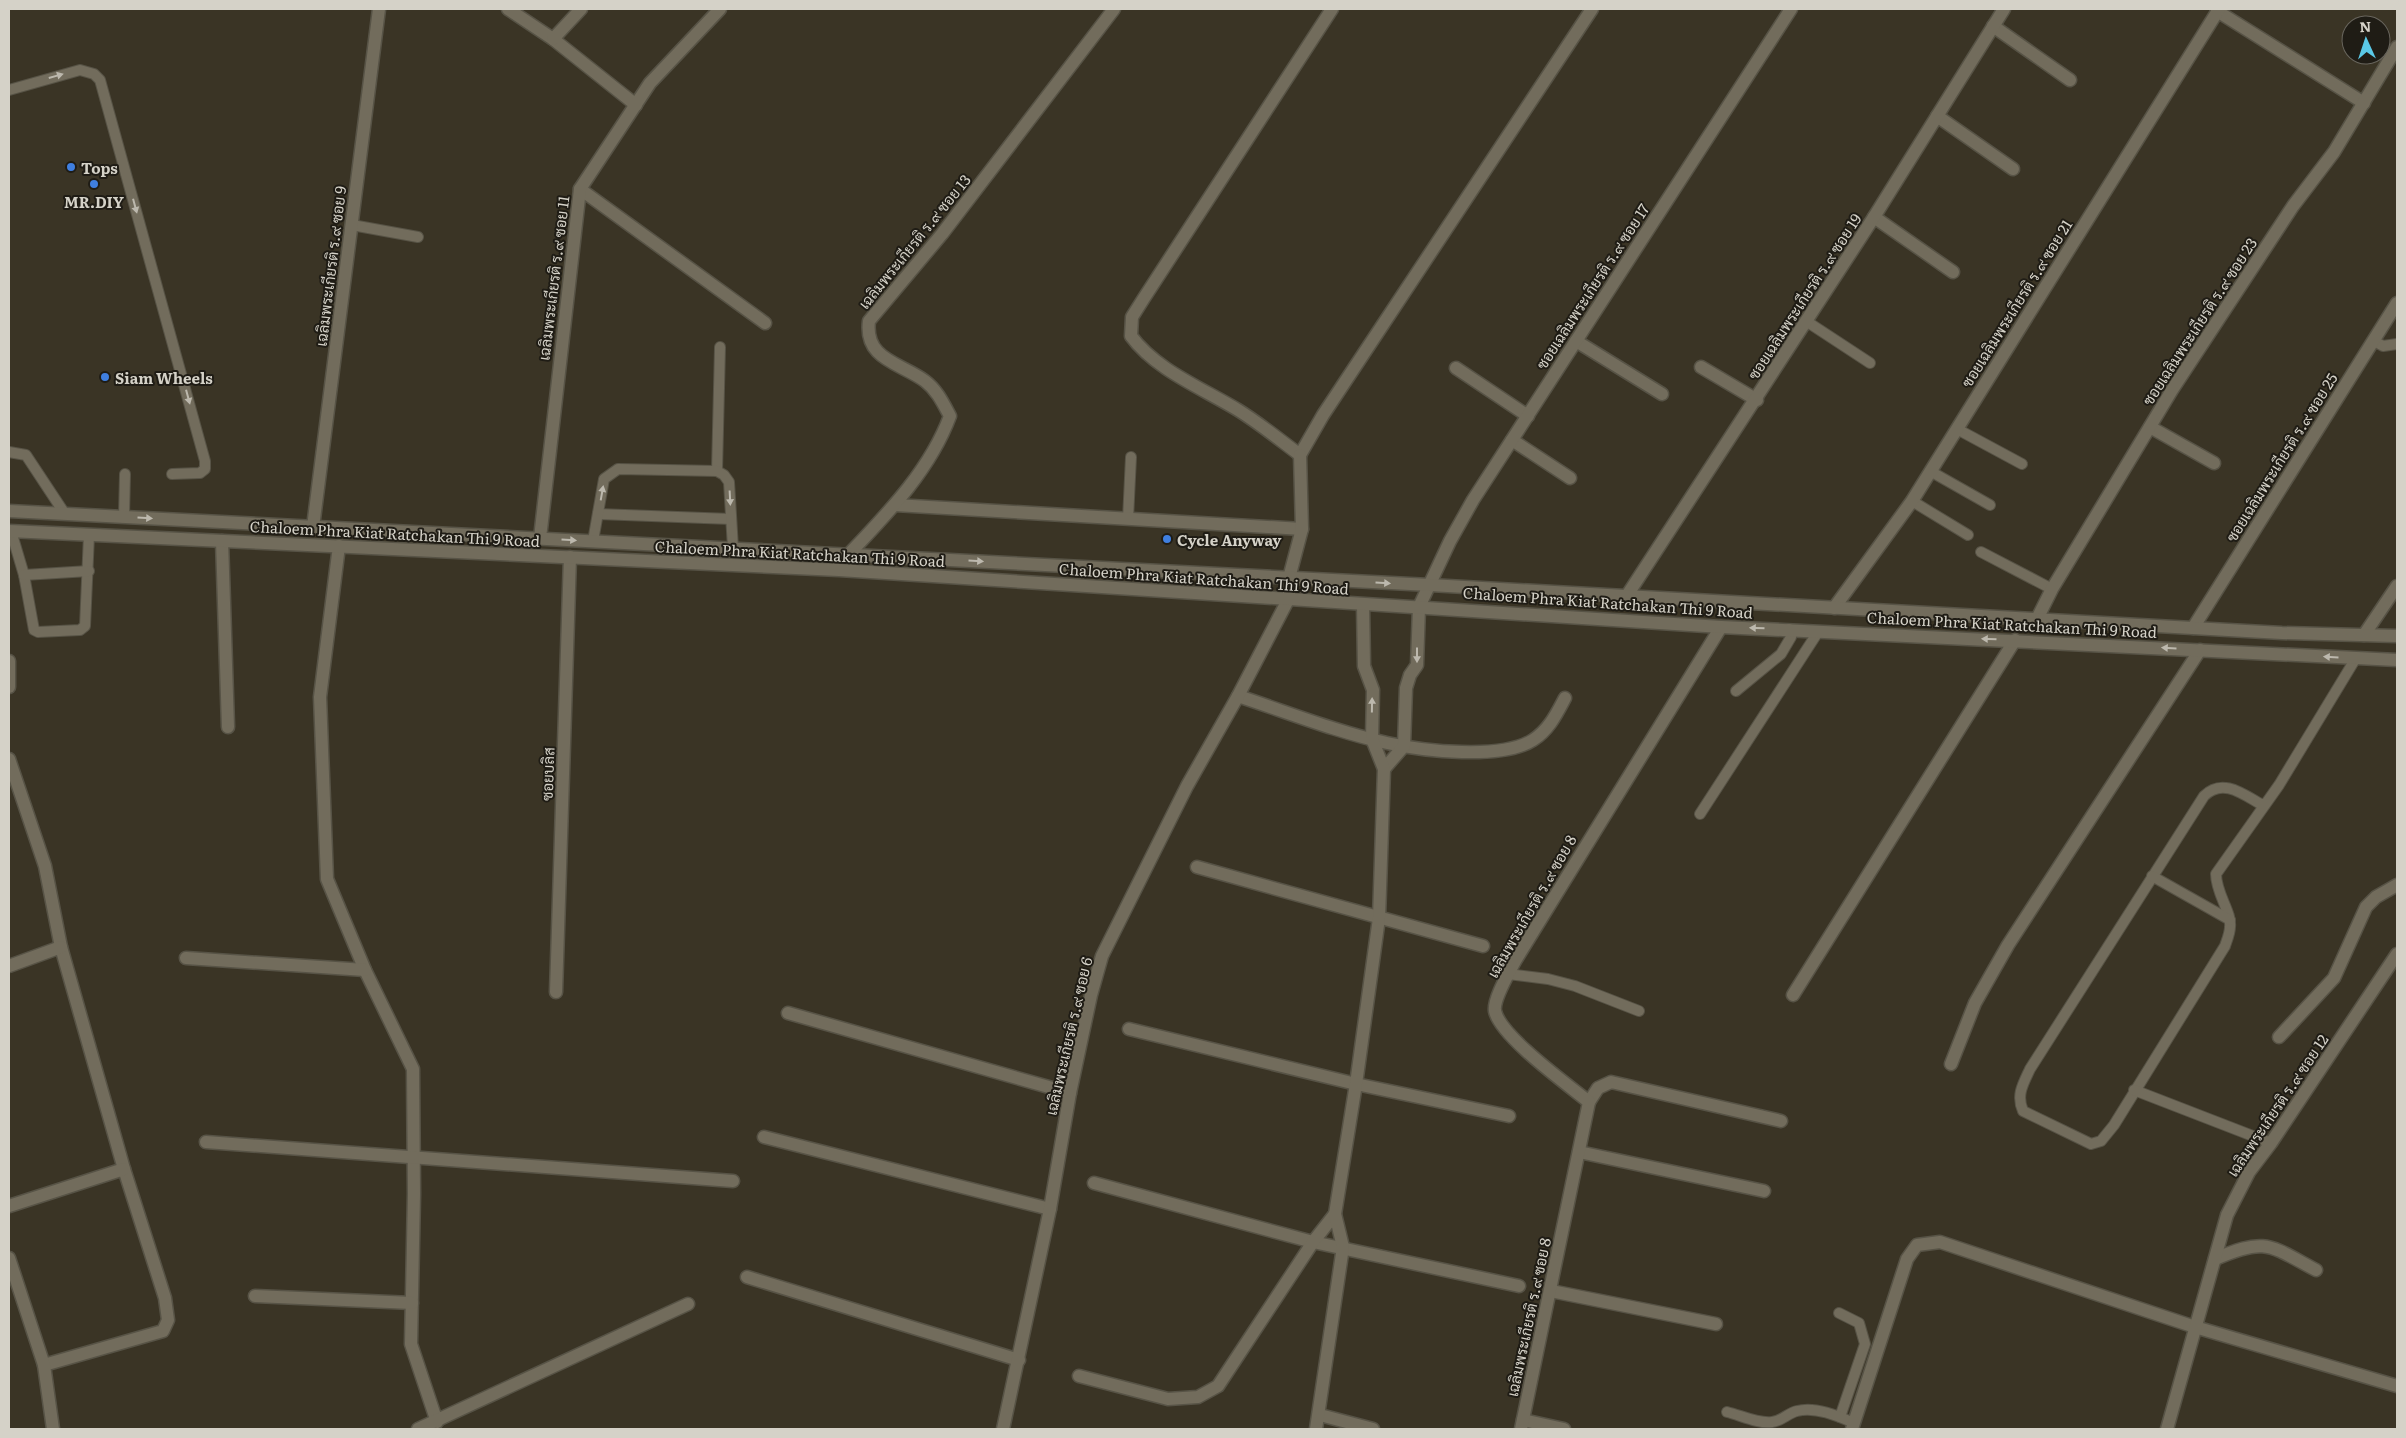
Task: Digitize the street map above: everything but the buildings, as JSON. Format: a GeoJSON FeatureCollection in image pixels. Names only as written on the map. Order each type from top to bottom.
{"type":"FeatureCollection","features":[{"type":"Feature","properties":{"kind":"street","name":"เฉลิมพระเกียรติ ร.๙ ซอย 9"},"geometry":{"type":"LineString","coordinates":[[311,545],[379,9]]}},
{"type":"Feature","properties":{"kind":"street"},"geometry":{"type":"LineString","coordinates":[[508,9],[553,38],[636,105]]}},
{"type":"Feature","properties":{"kind":"street"},"geometry":{"type":"LineString","coordinates":[[553,38],[582,9]]}},
{"type":"Feature","properties":{"kind":"street","name":"เฉลิมพระเกียรติ ร.๙ ซอย 11"},"geometry":{"type":"LineString","coordinates":[[540,538],[580,189],[650,83],[720,9]]}},
{"type":"Feature","properties":{"kind":"street","name":"เฉลิมพระเกียรติ ร.๙ ซอย 13"},"geometry":{"type":"LineString","coordinates":[[849,554],[895,506],[941,441],[950,416],[938,394],[925,381],[875,351],[868,335],[869,321],[942,234],[1114,9]]}},
{"type":"Feature","properties":{"kind":"street"},"geometry":{"type":"LineString","coordinates":[[1300,455],[1240,411],[1142,351],[1131,336],[1132,317],[1332,9]]}},
{"type":"Feature","properties":{"kind":"street"},"geometry":{"type":"LineString","coordinates":[[1289,598],[1289,578],[1302,529],[1300,455],[1323,415],[1592,9]]}},
{"type":"Feature","properties":{"kind":"street","name":"ซอยเฉลิมพระเกียรติ ร.๙ ซอย 17"},"geometry":{"type":"LineString","coordinates":[[1419,607],[1459,524],[1791,9]]}},
{"type":"Feature","properties":{"kind":"street","name":"ซอยเฉลิมพระเกียรติ ร.๙ ซอย 19"},"geometry":{"type":"LineString","coordinates":[[1626,597],[1757,400],[2004,9]]}},
{"type":"Feature","properties":{"kind":"street"},"geometry":{"type":"LineString","coordinates":[[2218,10],[2364,103]]}},
{"type":"Feature","properties":{"kind":"street","name":"ซอยเฉลิมพระเกียรติ ร.๙ ซอย 21"},"geometry":{"type":"LineString","coordinates":[[1834,608],[1912,501],[2218,10]]}},
{"type":"Feature","properties":{"kind":"street"},"geometry":{"type":"LineString","coordinates":[[1993,26],[2070,80]]}},
{"type":"Feature","properties":{"kind":"street","name":"ซอยเฉลิมพระเกียรติ ร.๙ ซอย 23"},"geometry":{"type":"LineString","coordinates":[[2037,619],[2052,589],[2150,427],[2293,206],[2334,152],[2397,47]]}},
{"type":"Feature","properties":{"kind":"street"},"geometry":{"type":"LineString","coordinates":[[1937,116],[2013,169]]}},
{"type":"Feature","properties":{"kind":"street"},"geometry":{"type":"LineString","coordinates":[[580,189],[765,323]]}},
{"type":"Feature","properties":{"kind":"street"},"geometry":{"type":"LineString","coordinates":[[1874,217],[1953,272]]}},
{"type":"Feature","properties":{"kind":"street","name":"ซอยเฉลิมพระเกียรติ ร.๙ ซอย 25"},"geometry":{"type":"LineString","coordinates":[[2193,628],[2397,303]]}},
{"type":"Feature","properties":{"kind":"street"},"geometry":{"type":"LineString","coordinates":[[1576,341],[1662,394]]}},
{"type":"Feature","properties":{"kind":"street"},"geometry":{"type":"LineString","coordinates":[[1701,367],[1757,400]]}},
{"type":"Feature","properties":{"kind":"street"},"geometry":{"type":"LineString","coordinates":[[1456,368],[1528,416]]}},
{"type":"Feature","properties":{"kind":"street"},"geometry":{"type":"LineString","coordinates":[[2150,427],[2214,463]]}},
{"type":"Feature","properties":{"kind":"street"},"geometry":{"type":"LineString","coordinates":[[1512,440],[1570,478]]}},
{"type":"Feature","properties":{"kind":"street"},"geometry":{"type":"LineString","coordinates":[[895,506],[1302,529]]}},
{"type":"Feature","properties":{"kind":"street"},"geometry":{"type":"LineString","coordinates":[[9,511],[10,531]]}},
{"type":"Feature","properties":{"kind":"street","name":"Chaloem Phra Kiat Ratchakan Thi 9 Road"},"geometry":{"type":"LineString","coordinates":[[9,511],[849,554],[2193,628],[2397,636]]}},
{"type":"Feature","properties":{"kind":"street"},"geometry":{"type":"LineString","coordinates":[[89,515],[89,535]]}},
{"type":"Feature","properties":{"kind":"street"},"geometry":{"type":"LineString","coordinates":[[122,536],[124,517]]}},
{"type":"Feature","properties":{"kind":"street","name":"Chaloem Phra Kiat Ratchakan Thi 9 Road"},"geometry":{"type":"LineString","coordinates":[[10,531],[732,565],[1289,598],[1363,605],[1721,627],[2397,660]]}},
{"type":"Feature","properties":{"kind":"street"},"geometry":{"type":"LineString","coordinates":[[222,541],[228,727]]}},
{"type":"Feature","properties":{"kind":"street"},"geometry":{"type":"LineString","coordinates":[[592,558],[593,541]]}},
{"type":"Feature","properties":{"kind":"street"},"geometry":{"type":"LineString","coordinates":[[339,546],[320,697],[327,879],[365,970],[413,1069],[414,1158],[411,1344],[437,1422]]}},
{"type":"Feature","properties":{"kind":"street"},"geometry":{"type":"LineString","coordinates":[[732,565],[733,548]]}},
{"type":"Feature","properties":{"kind":"street","name":"ซอยบลิส"},"geometry":{"type":"LineString","coordinates":[[556,992],[570,557]]}},
{"type":"Feature","properties":{"kind":"street"},"geometry":{"type":"LineString","coordinates":[[2364,635],[2397,586]]}},
{"type":"Feature","properties":{"kind":"street","name":"เฉลิมพระเกียรติ ร.๙ ซอย 6"},"geometry":{"type":"LineString","coordinates":[[1003,1429],[1050,1209],[1070,1093],[1091,995],[1102,956],[1187,786],[1238,696],[1289,598]]}},
{"type":"Feature","properties":{"kind":"street"},"geometry":{"type":"LineString","coordinates":[[1316,1429],[1320,1415],[1343,1247],[1335,1214],[1356,1084],[1379,918],[1384,770],[1372,739],[1373,690],[1364,666],[1363,605]]}},
{"type":"Feature","properties":{"kind":"street"},"geometry":{"type":"LineString","coordinates":[[1384,770],[1404,746],[1406,688],[1410,675],[1418,665],[1419,607]]}},
{"type":"Feature","properties":{"kind":"street","name":"เฉลิมพระเกียรติ ร.๙ ซอย 8"},"geometry":{"type":"LineString","coordinates":[[1522,1425],[1589,1102],[1516,1041],[1501,1025],[1495,1010],[1508,974],[1721,627]]}},
{"type":"Feature","properties":{"kind":"street"},"geometry":{"type":"LineString","coordinates":[[1793,995],[2015,640]]}},
{"type":"Feature","properties":{"kind":"street"},"geometry":{"type":"LineString","coordinates":[[1951,1064],[1975,1003],[2008,945],[2200,650]]}},
{"type":"Feature","properties":{"kind":"street"},"geometry":{"type":"LineString","coordinates":[[9,662],[9,687]]}},
{"type":"Feature","properties":{"kind":"street"},"geometry":{"type":"LineString","coordinates":[[1238,696],[1372,739],[1404,746],[1488,753],[1533,740],[1552,722],[1565,698]]}},
{"type":"Feature","properties":{"kind":"street"},"geometry":{"type":"LineString","coordinates":[[9,759],[45,866],[62,947],[124,1169],[166,1298],[168,1320],[163,1331],[44,1365]]}},
{"type":"Feature","properties":{"kind":"street"},"geometry":{"type":"LineString","coordinates":[[1197,867],[1484,946]]}},
{"type":"Feature","properties":{"kind":"street"},"geometry":{"type":"LineString","coordinates":[[2279,1037],[2334,978],[2366,907],[2376,897],[2397,885]]}},
{"type":"Feature","properties":{"kind":"street"},"geometry":{"type":"LineString","coordinates":[[9,966],[62,947]]}},
{"type":"Feature","properties":{"kind":"street","name":"เฉลิมพระเกียรติ ร.๙ ซอย 12"},"geometry":{"type":"LineString","coordinates":[[2167,1429],[2194,1327],[2228,1215],[2249,1172],[2271,1143],[2397,954]]}},
{"type":"Feature","properties":{"kind":"street"},"geometry":{"type":"LineString","coordinates":[[186,958],[365,970]]}},
{"type":"Feature","properties":{"kind":"street"},"geometry":{"type":"LineString","coordinates":[[788,1012],[1070,1093]]}},
{"type":"Feature","properties":{"kind":"street"},"geometry":{"type":"LineString","coordinates":[[1129,1028],[1356,1084],[1509,1116]]}},
{"type":"Feature","properties":{"kind":"street"},"geometry":{"type":"LineString","coordinates":[[1589,1102],[1598,1088],[1610,1082],[1781,1121]]}},
{"type":"Feature","properties":{"kind":"street"},"geometry":{"type":"LineString","coordinates":[[764,1137],[1050,1209]]}},
{"type":"Feature","properties":{"kind":"street"},"geometry":{"type":"LineString","coordinates":[[206,1142],[733,1181]]}},
{"type":"Feature","properties":{"kind":"street"},"geometry":{"type":"LineString","coordinates":[[1579,1152],[1764,1191]]}},
{"type":"Feature","properties":{"kind":"street"},"geometry":{"type":"LineString","coordinates":[[9,1206],[124,1169]]}},
{"type":"Feature","properties":{"kind":"street"},"geometry":{"type":"LineString","coordinates":[[1094,1183],[1314,1242],[1519,1286]]}},
{"type":"Feature","properties":{"kind":"street"},"geometry":{"type":"LineString","coordinates":[[1079,1376],[1168,1399],[1198,1397],[1218,1386],[1314,1242],[1335,1214]]}},
{"type":"Feature","properties":{"kind":"street"},"geometry":{"type":"LineString","coordinates":[[1853,1426],[1907,1259],[1917,1245],[1940,1242],[2194,1327],[2397,1386]]}},
{"type":"Feature","properties":{"kind":"street"},"geometry":{"type":"LineString","coordinates":[[2215,1259],[2241,1248],[2258,1244],[2275,1248],[2316,1270]]}},
{"type":"Feature","properties":{"kind":"street"},"geometry":{"type":"LineString","coordinates":[[9,1258],[44,1365],[53,1429]]}},
{"type":"Feature","properties":{"kind":"street"},"geometry":{"type":"LineString","coordinates":[[747,1277],[1019,1360]]}},
{"type":"Feature","properties":{"kind":"street"},"geometry":{"type":"LineString","coordinates":[[1550,1292],[1716,1324]]}},
{"type":"Feature","properties":{"kind":"street"},"geometry":{"type":"LineString","coordinates":[[255,1296],[412,1303]]}},
{"type":"Feature","properties":{"kind":"street"},"geometry":{"type":"LineString","coordinates":[[418,1429],[437,1422],[688,1304]]}},
{"type":"Feature","properties":{"kind":"street"},"geometry":{"type":"LineString","coordinates":[[1320,1415],[1372,1429]]}},
{"type":"Feature","properties":{"kind":"street"},"geometry":{"type":"LineString","coordinates":[[1522,1425],[1564,1429]]}},
{"type":"Feature","properties":{"kind":"lane"},"geometry":{"type":"LineString","coordinates":[[9,90],[80,70],[94,74],[100,80],[205,461],[205,469],[200,473],[172,474]]}},
{"type":"Feature","properties":{"kind":"lane"},"geometry":{"type":"LineString","coordinates":[[352,226],[418,237]]}},
{"type":"Feature","properties":{"kind":"lane"},"geometry":{"type":"LineString","coordinates":[[1806,321],[1870,363]]}},
{"type":"Feature","properties":{"kind":"lane"},"geometry":{"type":"LineString","coordinates":[[2374,341],[2383,346],[2397,344]]}},
{"type":"Feature","properties":{"kind":"lane"},"geometry":{"type":"LineString","coordinates":[[717,471],[720,347]]}},
{"type":"Feature","properties":{"kind":"lane"},"geometry":{"type":"LineString","coordinates":[[1957,429],[2022,464]]}},
{"type":"Feature","properties":{"kind":"lane"},"geometry":{"type":"LineString","coordinates":[[9,452],[26,455],[64,514]]}},
{"type":"Feature","properties":{"kind":"lane"},"geometry":{"type":"LineString","coordinates":[[1128,519],[1131,457]]}},
{"type":"Feature","properties":{"kind":"lane"},"geometry":{"type":"LineString","coordinates":[[593,541],[604,479],[618,469],[717,471],[724,475],[728,482],[733,548]]}},
{"type":"Feature","properties":{"kind":"lane"},"geometry":{"type":"LineString","coordinates":[[1930,471],[1990,505]]}},
{"type":"Feature","properties":{"kind":"lane"},"geometry":{"type":"LineString","coordinates":[[124,517],[126,474]]}},
{"type":"Feature","properties":{"kind":"lane"},"geometry":{"type":"LineString","coordinates":[[1912,501],[1968,535]]}},
{"type":"Feature","properties":{"kind":"lane"},"geometry":{"type":"LineString","coordinates":[[598,514],[731,519]]}},
{"type":"Feature","properties":{"kind":"lane"},"geometry":{"type":"LineString","coordinates":[[10,531],[24,575],[34,630],[38,632],[80,630],[85,626],[89,572],[89,535]]}},
{"type":"Feature","properties":{"kind":"lane"},"geometry":{"type":"LineString","coordinates":[[1982,552],[2052,589]]}},
{"type":"Feature","properties":{"kind":"lane"},"geometry":{"type":"LineString","coordinates":[[24,575],[89,572]]}},
{"type":"Feature","properties":{"kind":"lane"},"geometry":{"type":"LineString","coordinates":[[1736,692],[1781,654],[1791,637],[1790,629]]}},
{"type":"Feature","properties":{"kind":"lane"},"geometry":{"type":"LineString","coordinates":[[1700,814],[1818,632]]}},
{"type":"Feature","properties":{"kind":"lane"},"geometry":{"type":"LineString","coordinates":[[2264,806],[2225,787],[2212,788],[2195,808],[2030,1069],[2022,1087],[2019,1102],[2023,1111],[2091,1144],[2101,1141],[2114,1125],[2225,946],[2230,928],[2230,920],[2216,887],[2216,874],[2264,806],[2356,658]]}},
{"type":"Feature","properties":{"kind":"lane"},"geometry":{"type":"LineString","coordinates":[[2152,876],[2230,920]]}},
{"type":"Feature","properties":{"kind":"lane"},"geometry":{"type":"LineString","coordinates":[[1508,974],[1548,979],[1575,986],[1639,1011]]}},
{"type":"Feature","properties":{"kind":"lane"},"geometry":{"type":"LineString","coordinates":[[2134,1090],[2271,1143]]}},
{"type":"Feature","properties":{"kind":"lane"},"geometry":{"type":"LineString","coordinates":[[1839,1313],[1859,1324],[1865,1344],[1840,1417]]}},
{"type":"Feature","properties":{"kind":"lane"},"geometry":{"type":"LineString","coordinates":[[1727,1412],[1766,1422],[1775,1422],[1795,1411],[1807,1409],[1840,1417],[1853,1426]]}},
{"type":"Feature","properties":{"kind":"place","name":"Tops"},"geometry":{"type":"Point","coordinates":[71,167]}},
{"type":"Feature","properties":{"kind":"place","name":"MR.DIY"},"geometry":{"type":"Point","coordinates":[94,184]}},
{"type":"Feature","properties":{"kind":"place","name":"Siam Wheels"},"geometry":{"type":"Point","coordinates":[105,377]}},
{"type":"Feature","properties":{"kind":"place","name":"Cycle Anyway"},"geometry":{"type":"Point","coordinates":[1167,539]}}]}
